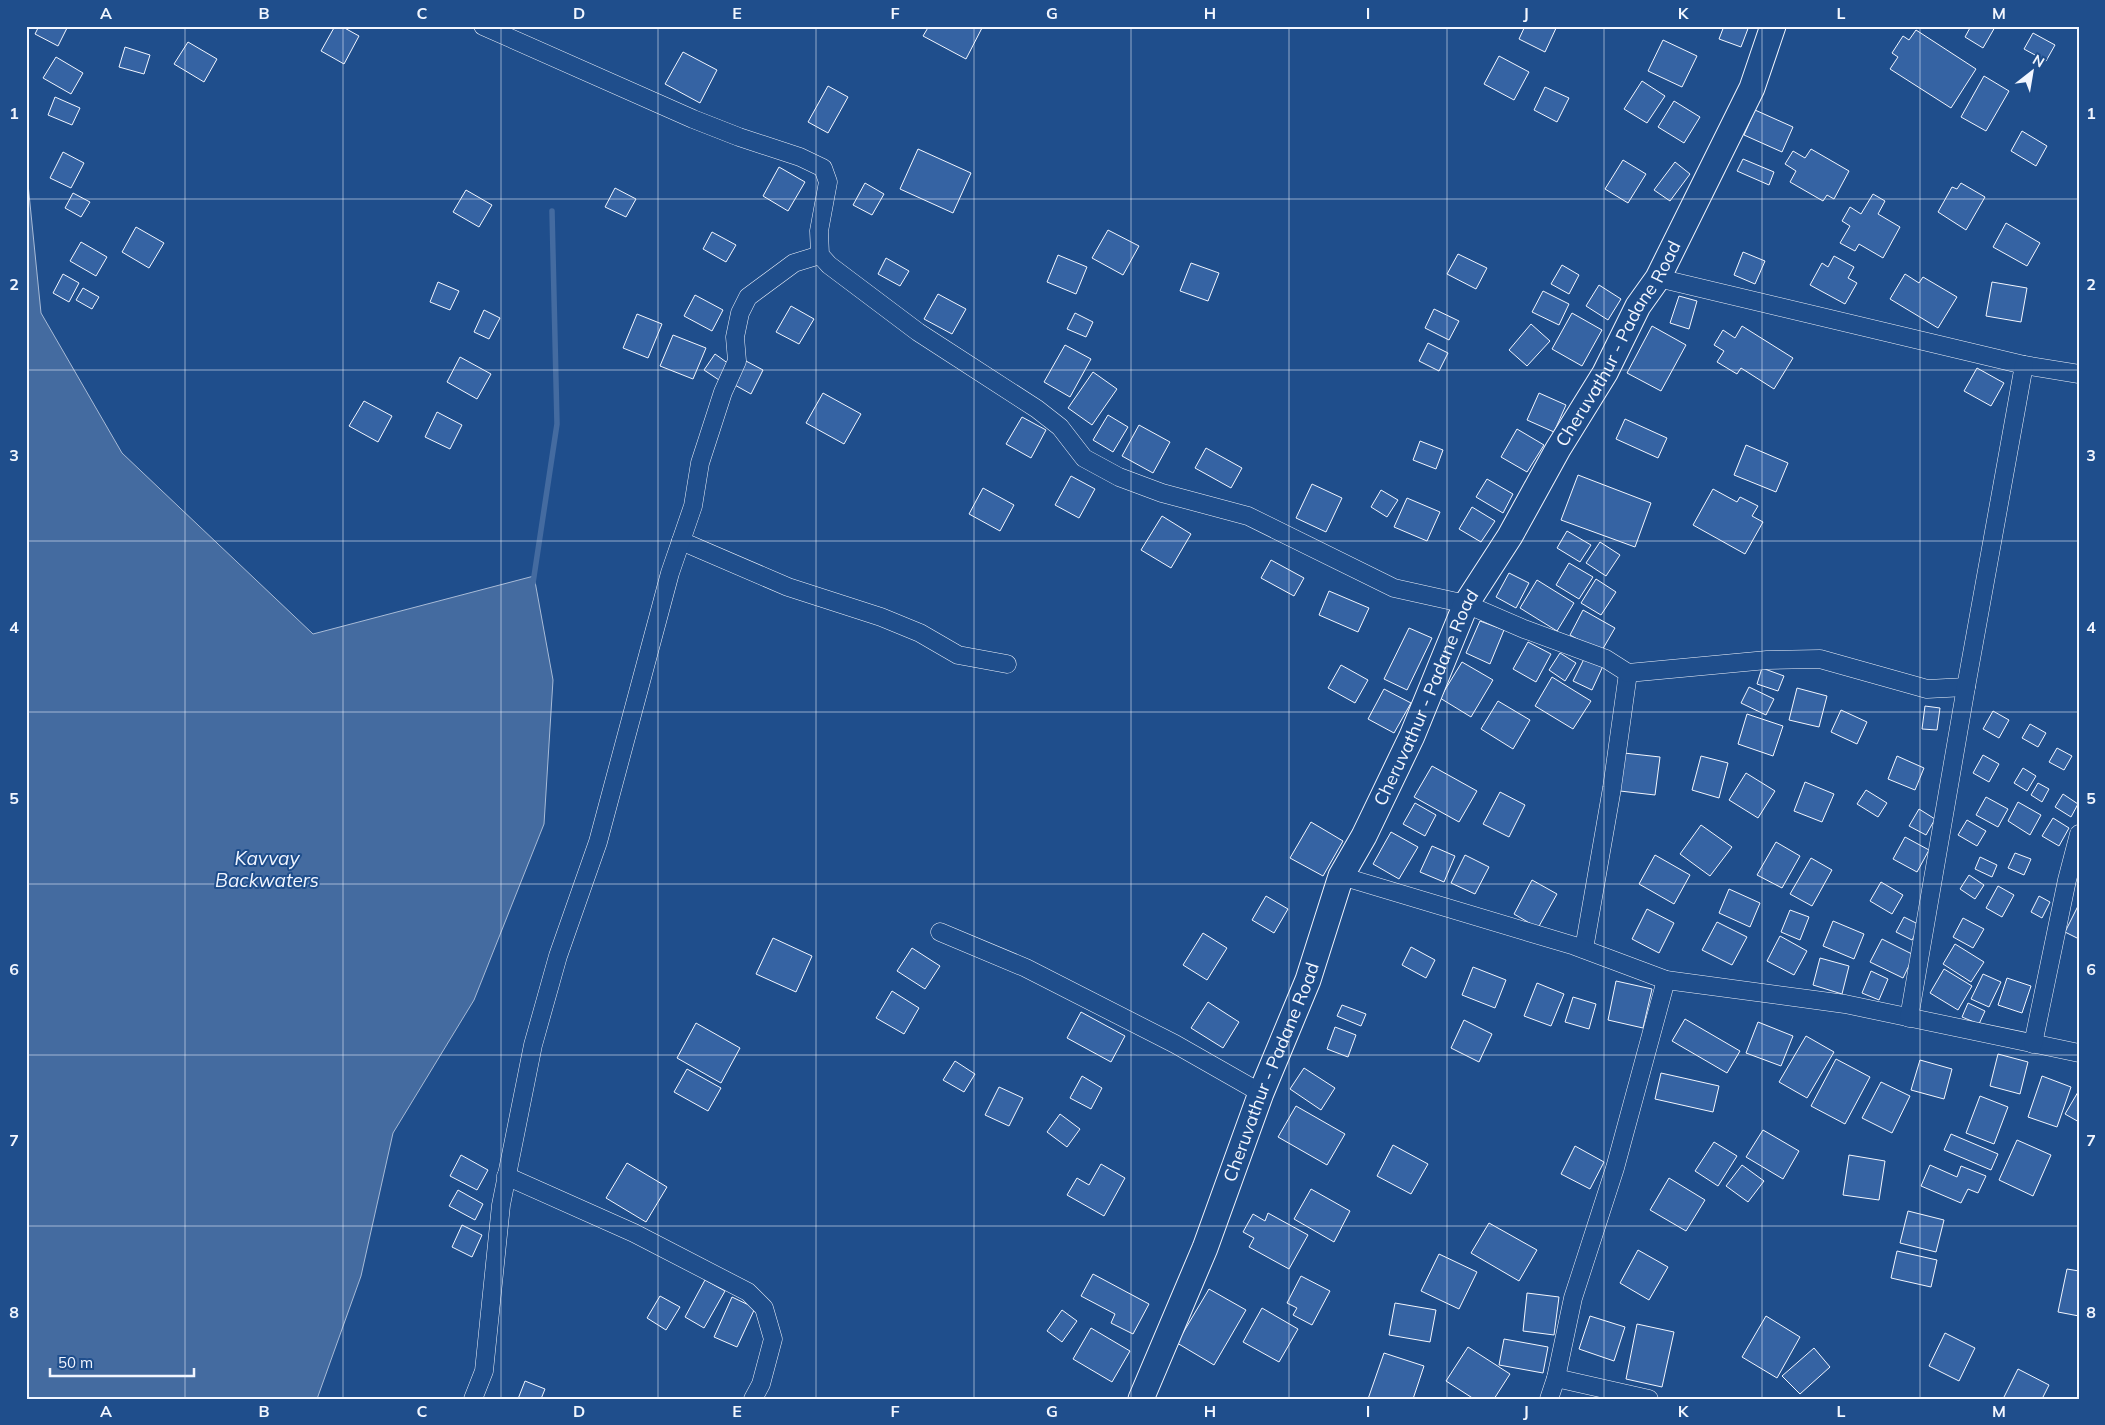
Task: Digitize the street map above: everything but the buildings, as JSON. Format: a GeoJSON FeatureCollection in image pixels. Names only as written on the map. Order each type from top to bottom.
{"type":"FeatureCollection","features":[{"type":"Feature","properties":{"kind":"main road","name":"Cheruvathur - Padane Road"},"geometry":{"type":"LineString","coordinates":[[1141,1399],[1204,1248],[1261,1093],[1308,980],[1341,876],[1364,836],[1412,736],[1466,604],[1510,536],[1558,449],[1605,374],[1638,306],[1658,278],[1752,88],[1773,26]]}},
{"type":"Feature","properties":{"kind":"street"},"geometry":{"type":"LineString","coordinates":[[483,26],[694,119],[739,137],[800,157],[823,168],[828,182],[820,231],[820,255],[829,265],[918,332],[1052,421],[1060,427],[1084,458],[1118,477],[1162,493],[1248,516],[1394,588],[1466,604],[1524,629],[1606,659],[1628,673],[1767,660],[1820,659],[1927,689],[1966,687]]}},
{"type":"Feature","properties":{"kind":"street"},"geometry":{"type":"LineString","coordinates":[[473,1399],[484,1371],[501,1205],[533,1045],[558,956],[598,842],[670,573],[693,506],[700,463],[723,392],[737,361],[735,337],[740,313],[748,297],[794,264],[820,255]]}},
{"type":"Feature","properties":{"kind":"street"},"geometry":{"type":"LineString","coordinates":[[1658,278],[2024,365],[2079,374]]}},
{"type":"Feature","properties":{"kind":"street"},"geometry":{"type":"LineString","coordinates":[[1909,1018],[2024,365]]}},
{"type":"Feature","properties":{"kind":"street"},"geometry":{"type":"LineString","coordinates":[[681,540],[788,587],[881,617],[920,634],[958,654],[1007,664]]}},
{"type":"Feature","properties":{"kind":"street"},"geometry":{"type":"LineString","coordinates":[[1584,949],[1612,788],[1628,673]]}},
{"type":"Feature","properties":{"kind":"street"},"geometry":{"type":"LineString","coordinates":[[2033,1044],[2067,880],[2079,834]]}},
{"type":"Feature","properties":{"kind":"street"},"geometry":{"type":"LineString","coordinates":[[1341,876],[1584,949],[1666,980],[1845,1004],[2079,1053]]}},
{"type":"Feature","properties":{"kind":"street"},"geometry":{"type":"LineString","coordinates":[[940,932],[1026,968],[1175,1044],[1261,1093]]}},
{"type":"Feature","properties":{"kind":"street"},"geometry":{"type":"LineString","coordinates":[[1549,1399],[1556,1378],[1573,1298],[1615,1168],[1666,980]]}},
{"type":"Feature","properties":{"kind":"street"},"geometry":{"type":"LineString","coordinates":[[506,1176],[634,1234],[748,1292],[764,1308],[773,1338],[761,1384],[753,1399]]}},
{"type":"Feature","properties":{"kind":"street"},"geometry":{"type":"LineString","coordinates":[[1556,1378],[1649,1399]]}},
{"type":"Feature","properties":{"kind":"water","name":"Kavvay Backwaters"},"geometry":{"type":"Polygon","coordinates":[[[26,164],[41,313],[122,453],[313,634],[534,576],[553,680],[544,824],[474,1000],[393,1133],[361,1276],[317,1399],[26,1399],[26,164]]]}},
{"type":"Feature","properties":{"kind":"waterway"},"geometry":{"type":"LineString","coordinates":[[533,583],[557,424],[552,211]]}}]}
